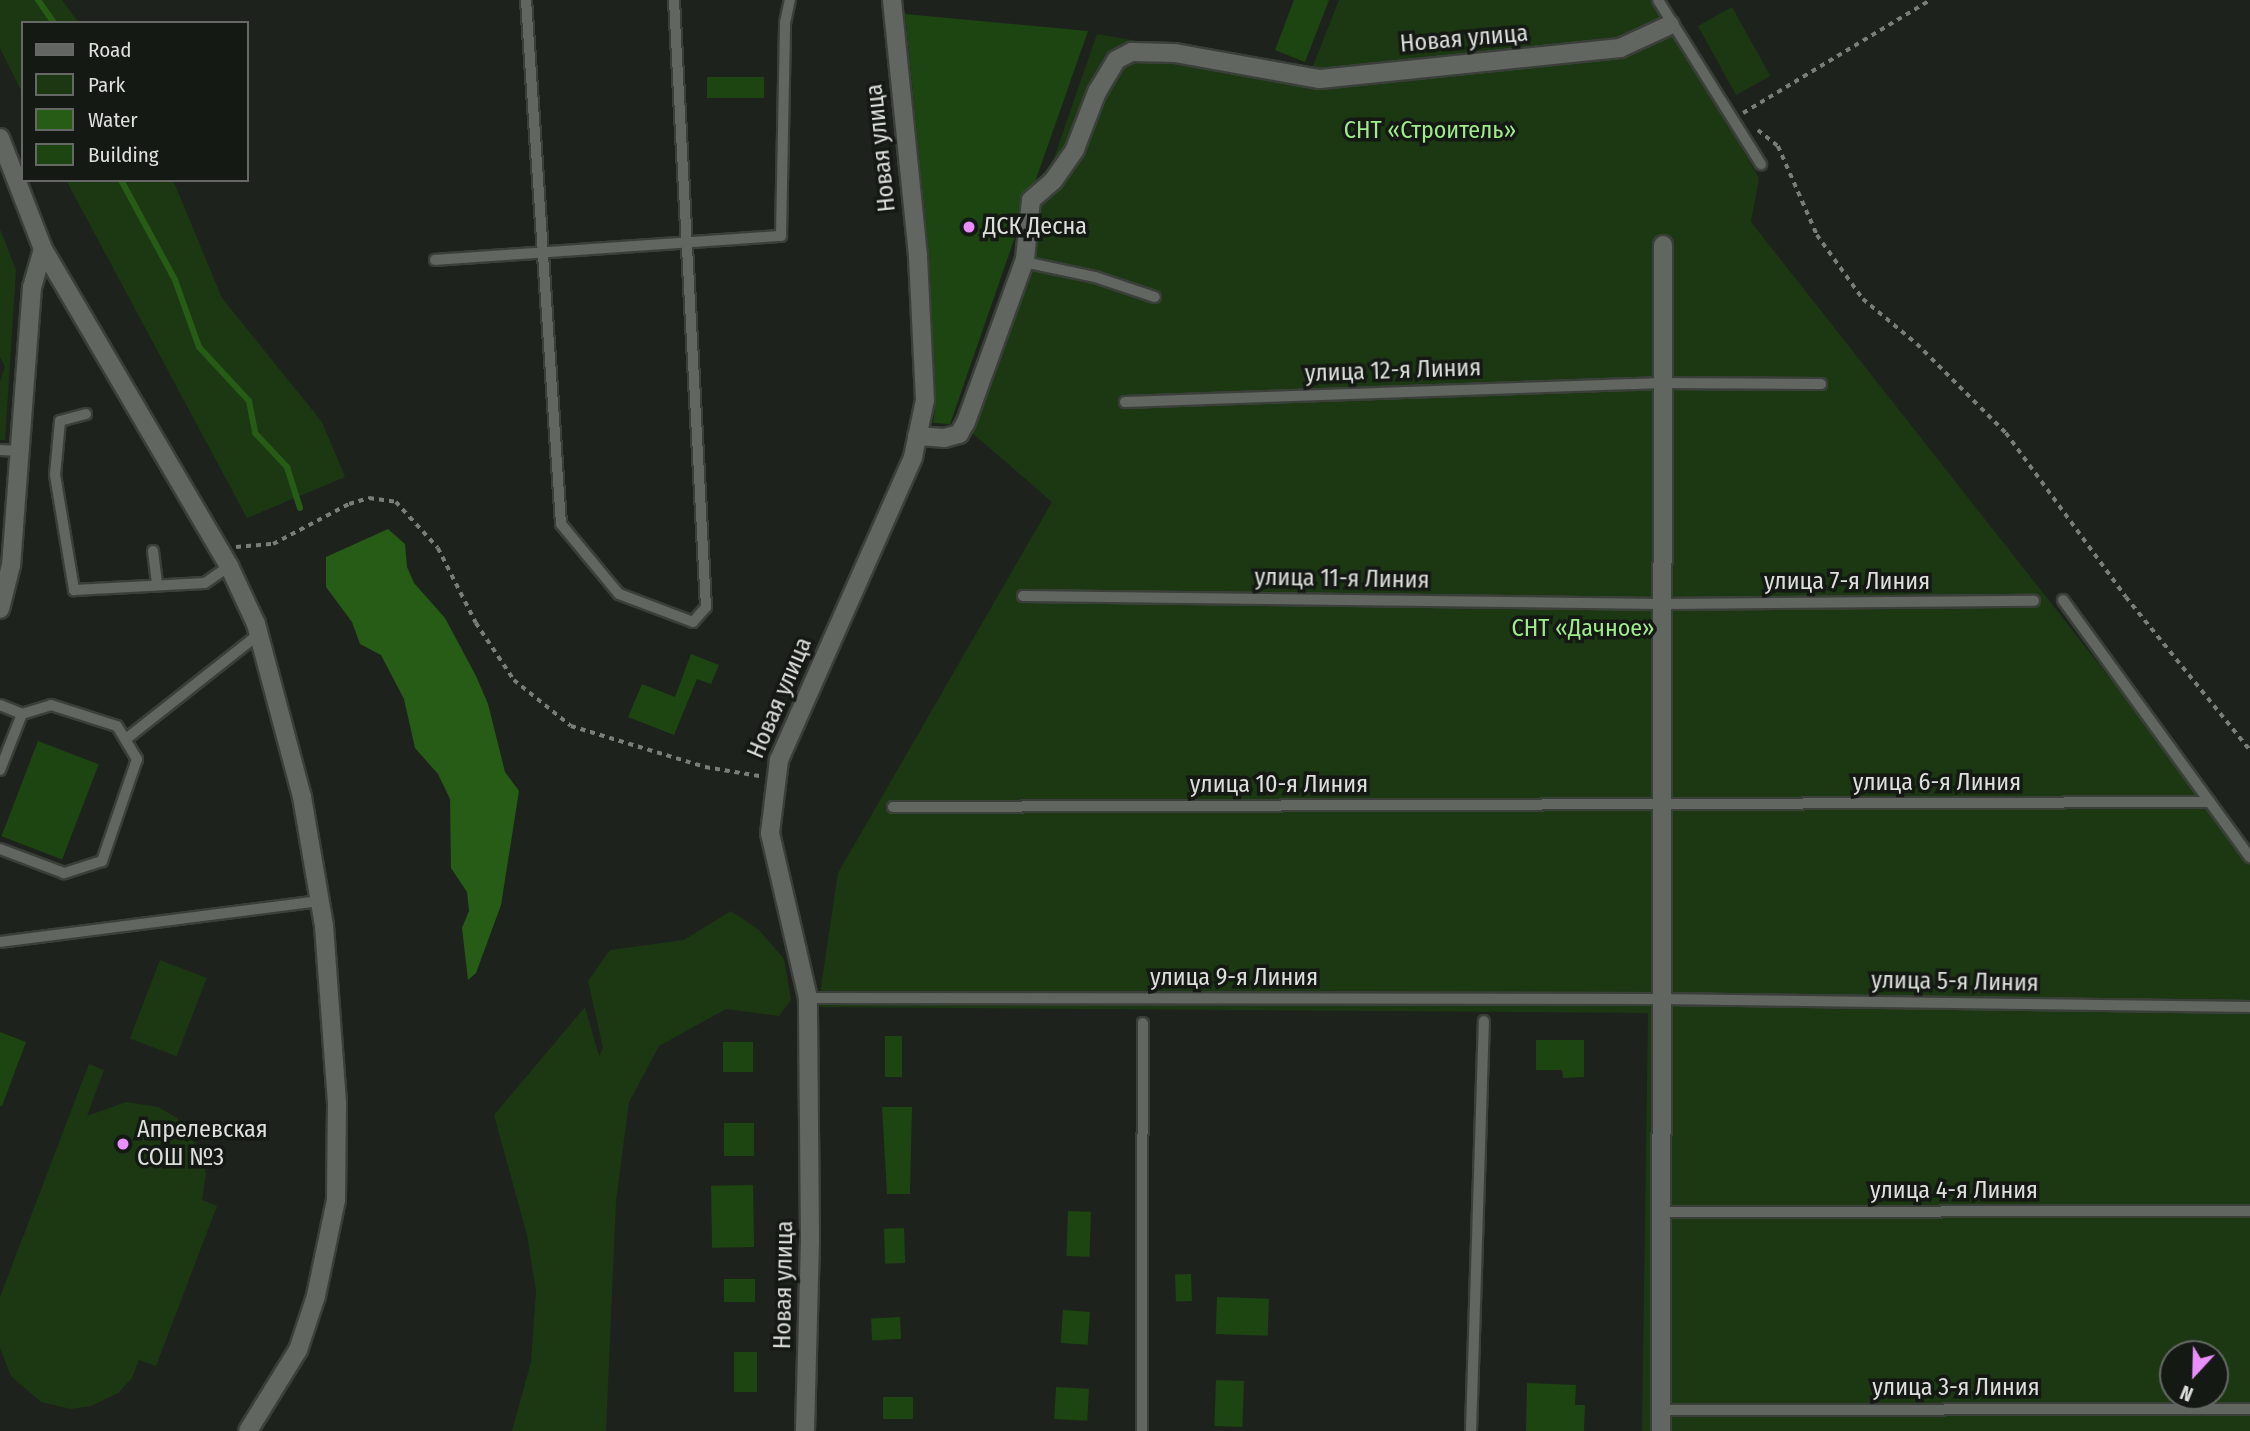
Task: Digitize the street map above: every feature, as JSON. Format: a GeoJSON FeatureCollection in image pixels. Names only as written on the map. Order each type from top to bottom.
{"type":"FeatureCollection","features":[{"type":"Feature","properties":{"kind":"street","name":"Новая улица"},"geometry":{"type":"LineString","coordinates":[[805,1431],[810,1240],[807,998],[770,833],[773,779],[795,716],[913,457],[925,400],[924,360],[892,0]]}},
{"type":"Feature","properties":{"kind":"street","name":"Новая улица"},"geometry":{"type":"LineString","coordinates":[[917,436],[944,438],[959,434],[967,422],[1024,262],[1031,200],[1053,181],[1075,149],[1107,72],[1116,60],[1132,52],[1175,53],[1320,79],[1620,48],[1670,25]]}},
{"type":"Feature","properties":{"kind":"street"},"geometry":{"type":"LineString","coordinates":[[0,138],[43,249],[225,558],[258,634],[302,797],[320,901],[337,1104],[336,1200],[316,1296],[298,1350],[248,1431]]}},
{"type":"Feature","properties":{"kind":"street"},"geometry":{"type":"LineString","coordinates":[[1661,1431],[1659,1212],[1660,999],[1665,805],[1661,604],[1664,245]]}},
{"type":"Feature","properties":{"kind":"street"},"geometry":{"type":"LineString","coordinates":[[0,609],[20,452],[32,287],[43,249]]}},
{"type":"Feature","properties":{"kind":"lane"},"geometry":{"type":"LineString","coordinates":[[526,0],[561,524],[619,594],[693,622],[706,607],[674,0]]}},
{"type":"Feature","properties":{"kind":"lane"},"geometry":{"type":"LineString","coordinates":[[435,260],[542,256],[781,236],[785,23],[790,0]]}},
{"type":"Feature","properties":{"kind":"lane"},"geometry":{"type":"LineString","coordinates":[[1658,0],[1670,25],[1680,30],[1761,164]]}},
{"type":"Feature","properties":{"kind":"lane"},"geometry":{"type":"LineString","coordinates":[[1024,262],[1095,277],[1155,297]]}},
{"type":"Feature","properties":{"kind":"lane","name":"улица 12-я Линия"},"geometry":{"type":"LineString","coordinates":[[1125,402],[1662,383],[1821,384]]}},
{"type":"Feature","properties":{"kind":"lane"},"geometry":{"type":"LineString","coordinates":[[86,414],[61,421],[55,475],[74,590],[205,583],[225,558]]}},
{"type":"Feature","properties":{"kind":"lane"},"geometry":{"type":"LineString","coordinates":[[0,450],[20,452]]}},
{"type":"Feature","properties":{"kind":"lane"},"geometry":{"type":"LineString","coordinates":[[153,551],[158,585]]}},
{"type":"Feature","properties":{"kind":"lane","name":"улица 11-я Линия"},"geometry":{"type":"LineString","coordinates":[[1023,596],[1661,604]]}},
{"type":"Feature","properties":{"kind":"lane"},"geometry":{"type":"LineString","coordinates":[[2063,600],[2250,857]]}},
{"type":"Feature","properties":{"kind":"lane","name":"улица 7-я Линия"},"geometry":{"type":"LineString","coordinates":[[1661,604],[2034,601]]}},
{"type":"Feature","properties":{"kind":"lane"},"geometry":{"type":"LineString","coordinates":[[126,739],[258,634]]}},
{"type":"Feature","properties":{"kind":"lane"},"geometry":{"type":"LineString","coordinates":[[0,705],[22,714],[51,705],[117,726],[137,759],[102,861],[64,873],[0,849]]}},
{"type":"Feature","properties":{"kind":"lane"},"geometry":{"type":"LineString","coordinates":[[0,771],[22,714]]}},
{"type":"Feature","properties":{"kind":"lane","name":"улица 6-я Линия"},"geometry":{"type":"LineString","coordinates":[[1665,805],[2210,802]]}},
{"type":"Feature","properties":{"kind":"lane","name":"улица 10-я Линия"},"geometry":{"type":"LineString","coordinates":[[893,807],[1665,805]]}},
{"type":"Feature","properties":{"kind":"lane"},"geometry":{"type":"LineString","coordinates":[[0,942],[320,901]]}},
{"type":"Feature","properties":{"kind":"lane","name":"улица 9-я Линия"},"geometry":{"type":"LineString","coordinates":[[807,998],[1660,999]]}},
{"type":"Feature","properties":{"kind":"lane","name":"улица 5-я Линия"},"geometry":{"type":"LineString","coordinates":[[1660,999],[2250,1007]]}},
{"type":"Feature","properties":{"kind":"lane"},"geometry":{"type":"LineString","coordinates":[[1471,1431],[1484,1021]]}},
{"type":"Feature","properties":{"kind":"lane"},"geometry":{"type":"LineString","coordinates":[[1142,1431],[1143,1023]]}},
{"type":"Feature","properties":{"kind":"lane","name":"улица 4-я Линия"},"geometry":{"type":"LineString","coordinates":[[1659,1212],[2250,1211]]}},
{"type":"Feature","properties":{"kind":"lane","name":"улица 3-я Линия"},"geometry":{"type":"LineString","coordinates":[[1662,1410],[2250,1409]]}},
{"type":"Feature","properties":{"kind":"path"},"geometry":{"type":"LineString","coordinates":[[1734,120],[1812,68],[1930,0]]}},
{"type":"Feature","properties":{"kind":"path"},"geometry":{"type":"LineString","coordinates":[[1734,120],[1755,127],[1778,146],[1817,235],[1863,299],[1917,344],[2006,433],[2126,597],[2250,750]]}},
{"type":"Feature","properties":{"kind":"path"},"geometry":{"type":"LineString","coordinates":[[225,558],[273,544],[349,504],[369,498],[396,502],[438,548],[476,624],[514,680],[571,726],[705,766],[773,779]]}},
{"type":"Feature","properties":{"kind":"green space"},"geometry":{"type":"Polygon","coordinates":[[[0,0],[62,0],[78,21],[21,21],[21,90],[0,48],[0,0]]]}},
{"type":"Feature","properties":{"kind":"green space","name":"СНТ «Дачное»"},"geometry":{"type":"Polygon","coordinates":[[[1339,0],[1656,0],[1759,178],[1751,222],[2250,856],[2250,1431],[1642,1431],[1648,1013],[818,1007],[838,873],[1052,502],[955,418],[1007,294],[1097,34],[1311,71],[1339,0]]]}},
{"type":"Feature","properties":{"kind":"green space"},"geometry":{"type":"Polygon","coordinates":[[[1732,7],[1770,76],[1736,95],[1698,26],[1732,7]]]}},
{"type":"Feature","properties":{"kind":"green space"},"geometry":{"type":"Polygon","coordinates":[[[67,182],[174,182],[222,298],[322,422],[345,477],[247,518],[67,182]]]}},
{"type":"Feature","properties":{"kind":"green space"},"geometry":{"type":"Polygon","coordinates":[[[0,229],[16,270],[5,440],[0,440],[0,381],[5,367],[0,357],[0,229]]]}},
{"type":"Feature","properties":{"kind":"green space"},"geometry":{"type":"Polygon","coordinates":[[[731,911],[759,930],[784,959],[791,1000],[779,1016],[726,1009],[659,1046],[629,1102],[616,1201],[606,1431],[512,1431],[531,1362],[536,1291],[527,1235],[494,1115],[585,1007],[599,1056],[603,1048],[588,981],[610,950],[684,940],[731,911]]]}},
{"type":"Feature","properties":{"kind":"green space"},"geometry":{"type":"Polygon","coordinates":[[[160,960],[207,978],[177,1056],[130,1038],[160,960]]]}},
{"type":"Feature","properties":{"kind":"green space"},"geometry":{"type":"Polygon","coordinates":[[[89,1064],[104,1070],[87,1116],[126,1102],[158,1107],[177,1118],[202,1153],[206,1174],[202,1200],[217,1206],[156,1366],[139,1360],[132,1378],[118,1393],[91,1406],[71,1409],[41,1402],[11,1376],[0,1348],[0,1297],[89,1064]]]}},
{"type":"Feature","properties":{"kind":"water"},"geometry":{"type":"Polygon","coordinates":[[[388,529],[405,544],[407,567],[414,583],[445,618],[476,676],[488,704],[505,772],[519,791],[501,905],[476,973],[468,980],[462,928],[469,911],[467,892],[451,868],[450,799],[438,774],[415,748],[404,699],[381,655],[360,644],[352,622],[326,587],[326,557],[388,529]]]}},
{"type":"Feature","properties":{"kind":"building"},"geometry":{"type":"Polygon","coordinates":[[[1294,0],[1329,0],[1305,62],[1275,50],[1294,0]]]}},
{"type":"Feature","properties":{"kind":"building","name":"ДСК Десна"},"geometry":{"type":"Polygon","coordinates":[[[905,14],[1088,31],[1035,182],[1020,198],[1016,234],[950,424],[933,423],[936,399],[929,255],[905,14]]]}},
{"type":"Feature","properties":{"kind":"building"},"geometry":{"type":"Polygon","coordinates":[[[707,77],[764,77],[764,98],[707,98],[707,77]]]}},
{"type":"Feature","properties":{"kind":"building"},"geometry":{"type":"Polygon","coordinates":[[[691,654],[719,665],[711,684],[697,679],[674,735],[628,717],[642,684],[675,697],[691,654]]]}},
{"type":"Feature","properties":{"kind":"building"},"geometry":{"type":"Polygon","coordinates":[[[38,741],[99,764],[62,860],[1,836],[38,741]]]}},
{"type":"Feature","properties":{"kind":"building"},"geometry":{"type":"Polygon","coordinates":[[[0,1032],[26,1042],[2,1106],[0,1106],[0,1032]]]}},
{"type":"Feature","properties":{"kind":"building"},"geometry":{"type":"Polygon","coordinates":[[[885,1036],[902,1036],[902,1077],[885,1077],[885,1036]]]}},
{"type":"Feature","properties":{"kind":"building"},"geometry":{"type":"Polygon","coordinates":[[[1536,1040],[1584,1040],[1584,1077],[1563,1078],[1562,1070],[1536,1070],[1536,1040]]]}},
{"type":"Feature","properties":{"kind":"building"},"geometry":{"type":"Polygon","coordinates":[[[723,1042],[753,1042],[753,1072],[723,1072],[723,1042]]]}},
{"type":"Feature","properties":{"kind":"building"},"geometry":{"type":"Polygon","coordinates":[[[882,1107],[912,1107],[910,1194],[887,1194],[882,1107]]]}},
{"type":"Feature","properties":{"kind":"building"},"geometry":{"type":"Polygon","coordinates":[[[724,1123],[754,1123],[754,1156],[724,1156],[724,1123]]]}},
{"type":"Feature","properties":{"kind":"building"},"geometry":{"type":"Polygon","coordinates":[[[753,1185],[754,1247],[712,1248],[711,1186],[753,1185]]]}},
{"type":"Feature","properties":{"kind":"building"},"geometry":{"type":"Polygon","coordinates":[[[1068,1211],[1091,1212],[1089,1257],[1066,1256],[1068,1211]]]}},
{"type":"Feature","properties":{"kind":"building"},"geometry":{"type":"Polygon","coordinates":[[[904,1228],[905,1263],[885,1264],[884,1229],[904,1228]]]}},
{"type":"Feature","properties":{"kind":"building"},"geometry":{"type":"Polygon","coordinates":[[[1191,1274],[1192,1301],[1176,1302],[1175,1275],[1191,1274]]]}},
{"type":"Feature","properties":{"kind":"building"},"geometry":{"type":"Polygon","coordinates":[[[724,1279],[755,1279],[755,1302],[724,1302],[724,1279]]]}},
{"type":"Feature","properties":{"kind":"building"},"geometry":{"type":"Polygon","coordinates":[[[1217,1297],[1269,1299],[1268,1336],[1216,1334],[1217,1297]]]}},
{"type":"Feature","properties":{"kind":"building"},"geometry":{"type":"Polygon","coordinates":[[[1063,1310],[1090,1312],[1088,1345],[1061,1343],[1063,1310]]]}},
{"type":"Feature","properties":{"kind":"building"},"geometry":{"type":"Polygon","coordinates":[[[900,1317],[901,1339],[872,1340],[871,1319],[900,1317]]]}},
{"type":"Feature","properties":{"kind":"building"},"geometry":{"type":"Polygon","coordinates":[[[734,1352],[757,1352],[757,1392],[734,1392],[734,1352]]]}},
{"type":"Feature","properties":{"kind":"building"},"geometry":{"type":"Polygon","coordinates":[[[1216,1380],[1244,1381],[1242,1427],[1214,1426],[1216,1380]]]}},
{"type":"Feature","properties":{"kind":"building"},"geometry":{"type":"Polygon","coordinates":[[[1527,1383],[1576,1385],[1575,1405],[1585,1405],[1584,1431],[1526,1431],[1527,1383]]]}},
{"type":"Feature","properties":{"kind":"building"},"geometry":{"type":"Polygon","coordinates":[[[1056,1387],[1089,1389],[1087,1421],[1054,1419],[1056,1387]]]}},
{"type":"Feature","properties":{"kind":"building"},"geometry":{"type":"Polygon","coordinates":[[[883,1397],[913,1397],[913,1419],[883,1419],[883,1397]]]}},
{"type":"Feature","properties":{"kind":"waterway"},"geometry":{"type":"LineString","coordinates":[[38,0],[53,21]]}},
{"type":"Feature","properties":{"kind":"waterway"},"geometry":{"type":"LineString","coordinates":[[122,182],[175,280],[199,347],[249,401],[255,433],[287,467],[300,508]]}},
{"type":"Feature","properties":{"kind":"place","name":"ДСК Десна"},"geometry":{"type":"Point","coordinates":[969,227]}},
{"type":"Feature","properties":{"kind":"place","name":"Апрелевская СОШ №3"},"geometry":{"type":"Point","coordinates":[123,1144]}},
{"type":"Feature","properties":{"kind":"park label","name":"СНТ «Строитель»"},"geometry":{"type":"Point","coordinates":[1430,131]}}]}
